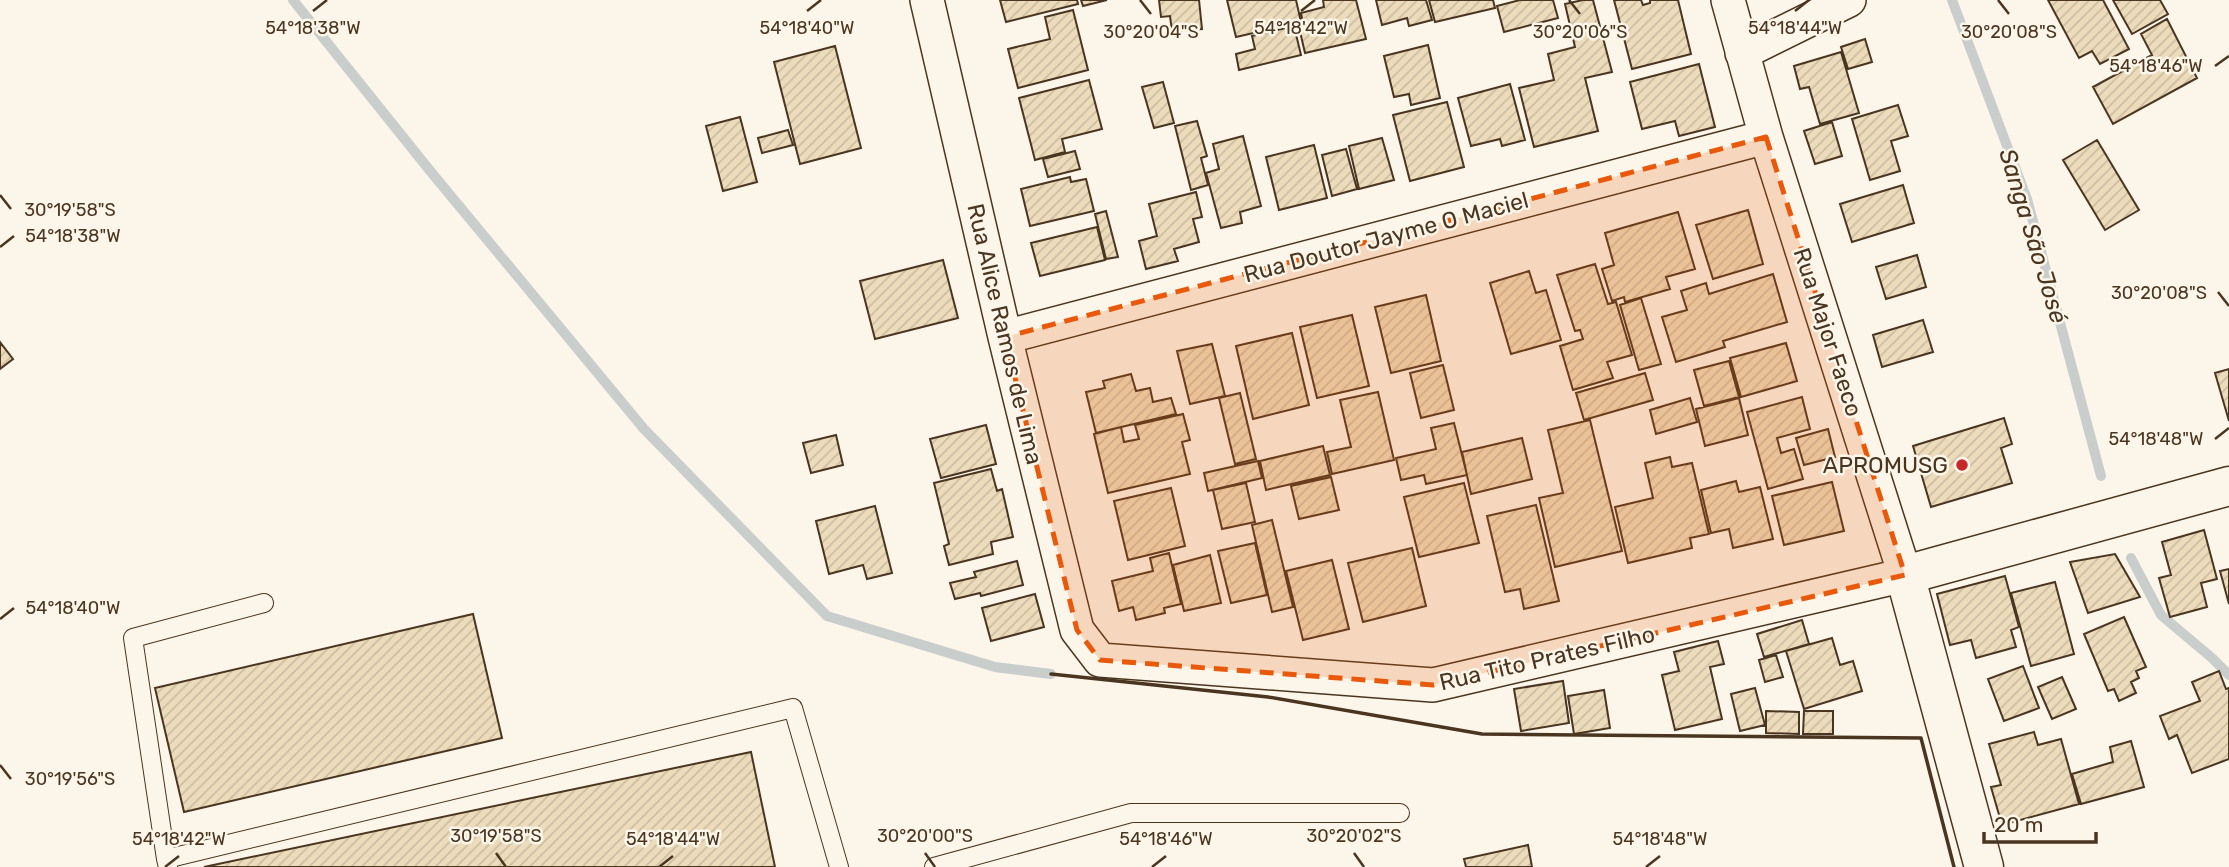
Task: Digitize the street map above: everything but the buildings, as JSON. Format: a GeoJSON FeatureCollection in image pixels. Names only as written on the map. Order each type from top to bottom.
{"type":"FeatureCollection","features":[{"type":"Feature","properties":{"kind":"street","name":"Rua Alice Ramos de Lima"},"geometry":{"type":"LineString","coordinates":[[927,0],[1077,631],[1100,660]]}},
{"type":"Feature","properties":{"kind":"street","name":"Rua Major Faeco"},"geometry":{"type":"LineString","coordinates":[[1728,0],[1766,137],[1905,575],[1984,867]]}},
{"type":"Feature","properties":{"kind":"street"},"geometry":{"type":"LineString","coordinates":[[1742,53],[1849,0]]}},
{"type":"Feature","properties":{"kind":"street","name":"Rua Doutor Jayme O Maciel"},"geometry":{"type":"LineString","coordinates":[[1005,337],[1766,137]]}},
{"type":"Feature","properties":{"kind":"street"},"geometry":{"type":"LineString","coordinates":[[1905,575],[2229,486]]}},
{"type":"Feature","properties":{"kind":"street","name":"Rua Tito Prates Filho"},"geometry":{"type":"LineString","coordinates":[[1100,660],[1433,685],[1905,575]]}},
{"type":"Feature","properties":{"kind":"lane"},"geometry":{"type":"LineString","coordinates":[[264,603],[133,638],[167,863],[793,708],[839,867]]}},
{"type":"Feature","properties":{"kind":"lane"},"geometry":{"type":"LineString","coordinates":[[934,867],[1131,813],[1400,813]]}},
{"type":"Feature","properties":{"kind":"highlighted area"},"geometry":{"type":"Polygon","coordinates":[[[1766,137],[1905,575],[1433,685],[1100,660],[1077,630],[1005,337],[1766,137]]]}},
{"type":"Feature","properties":{"kind":"waterway"},"geometry":{"type":"LineString","coordinates":[[293,0],[431,172],[644,429],[827,616],[995,667],[1051,674]]}},
{"type":"Feature","properties":{"kind":"waterway","name":"Sanga São José"},"geometry":{"type":"LineString","coordinates":[[1952,0],[2027,199],[2101,476]]}},
{"type":"Feature","properties":{"kind":"waterway","name":"Sanga São José"},"geometry":{"type":"LineString","coordinates":[[2131,558],[2161,615],[2229,675]]}},
{"type":"Feature","properties":{"kind":"wall"},"geometry":{"type":"LineString","coordinates":[[1051,674],[1268,697],[1482,734],[1921,738],[1954,867]]}},
{"type":"Feature","properties":{"kind":"place","name":"APROMUSG"},"geometry":{"type":"Point","coordinates":[1962,465]}}]}
